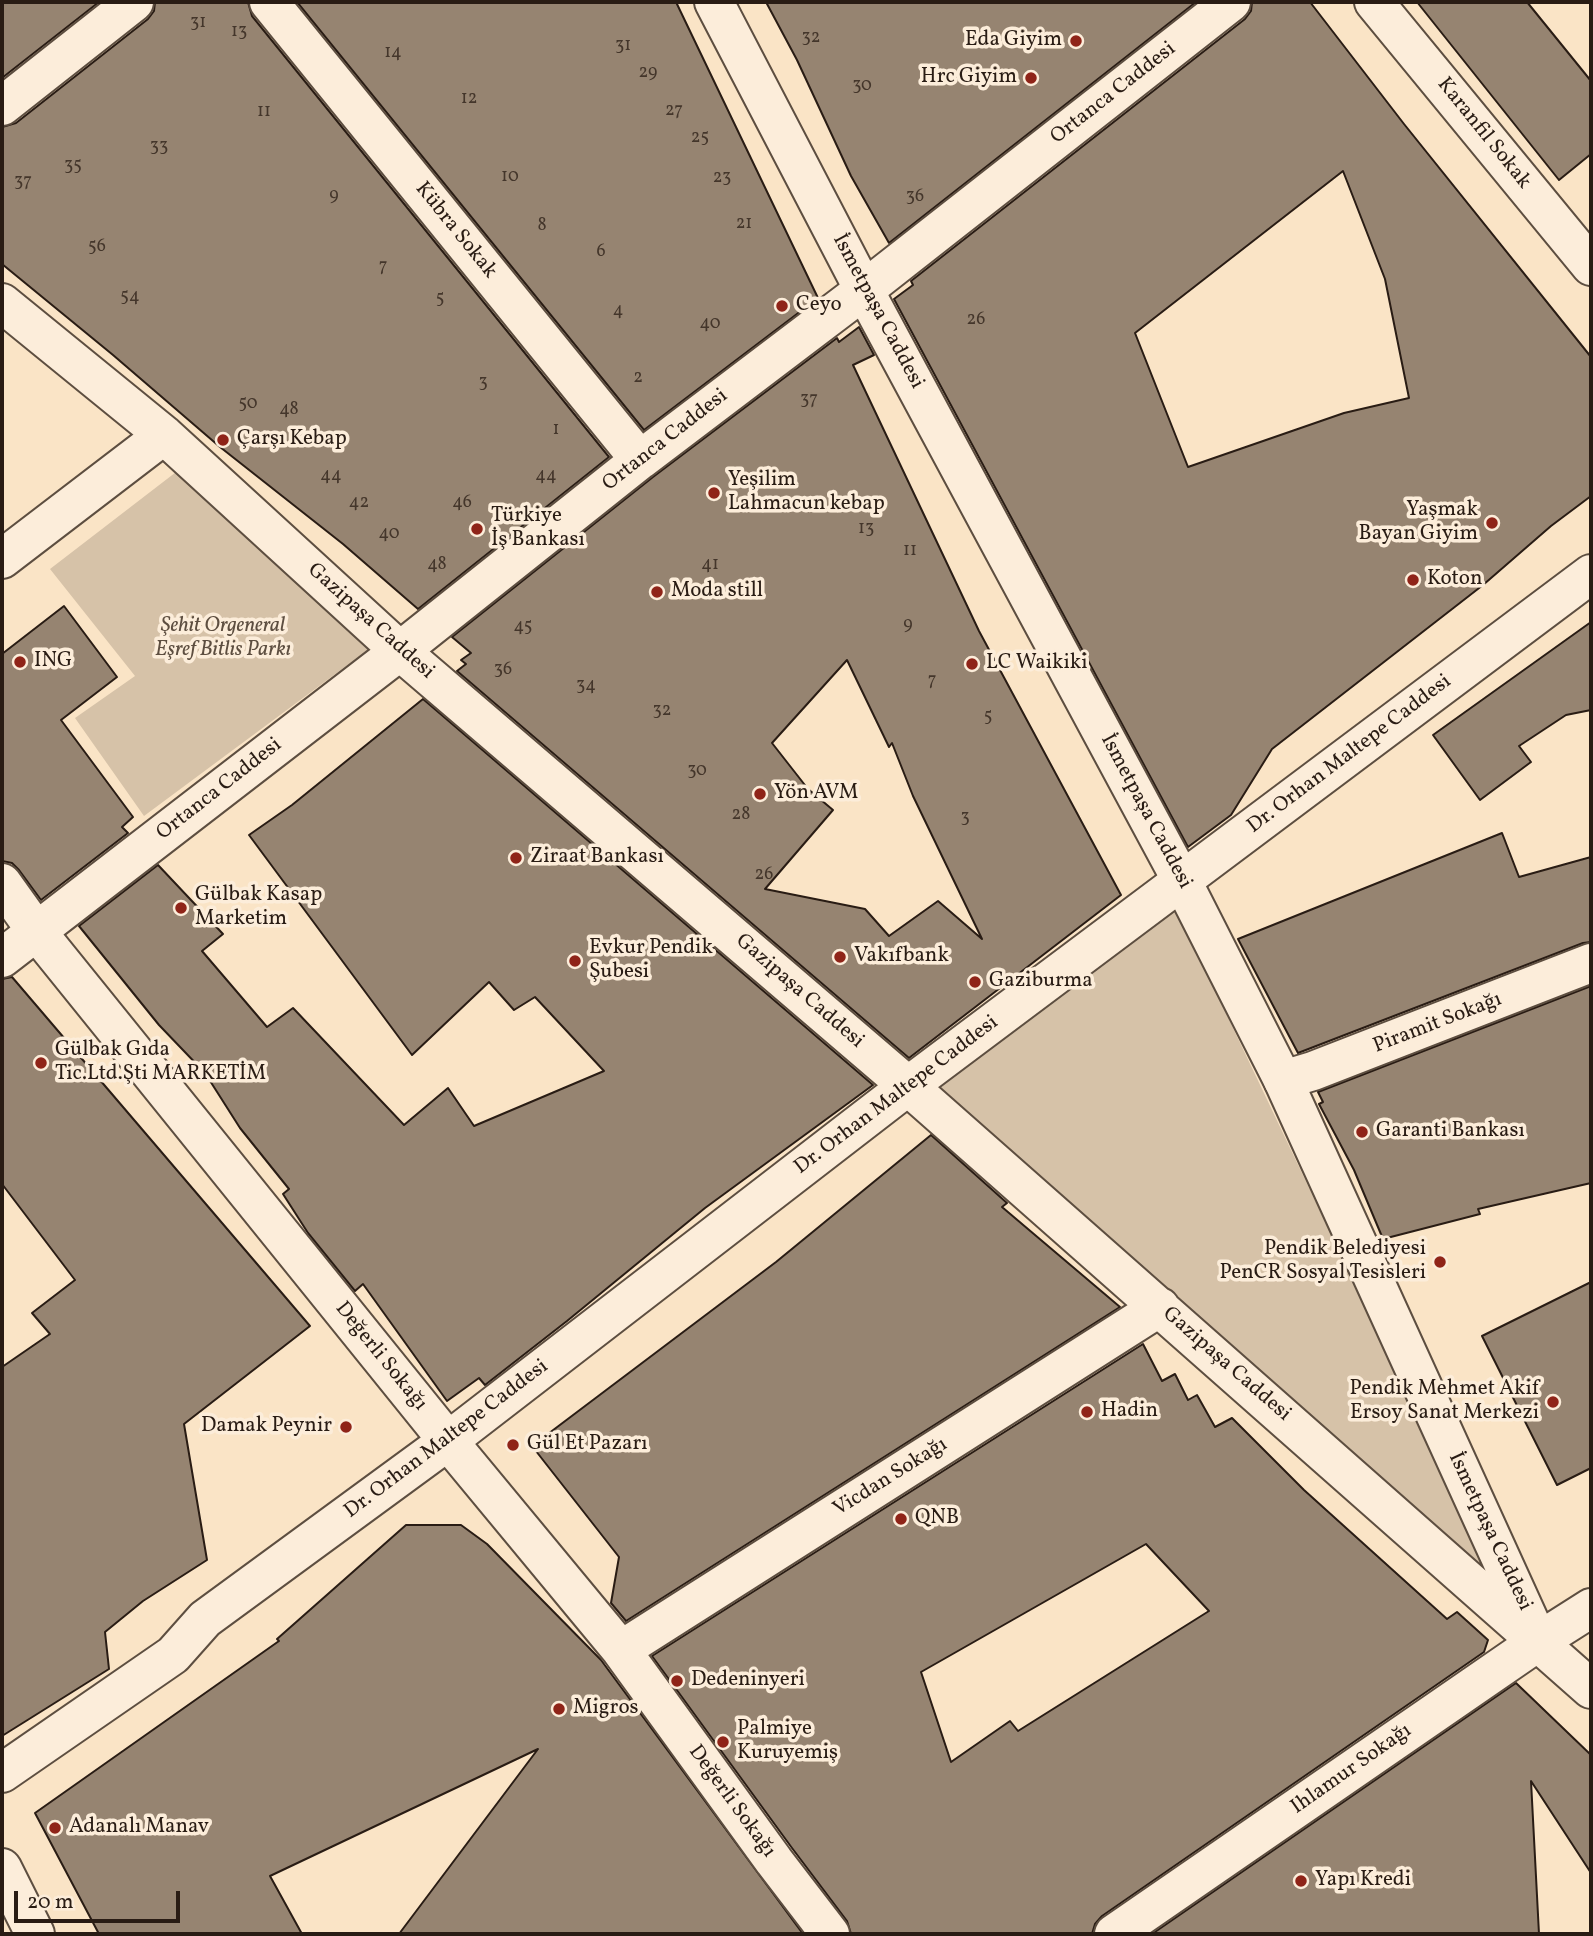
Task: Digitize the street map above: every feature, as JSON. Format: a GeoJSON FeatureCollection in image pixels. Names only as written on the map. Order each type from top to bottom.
{"type":"FeatureCollection","features":[{"type":"Feature","properties":{"kind":"street"},"geometry":{"type":"LineString","coordinates":[[2,106],[134,2]]}},
{"type":"Feature","properties":{"kind":"street","name":"Kübra Sokak"},"geometry":{"type":"LineString","coordinates":[[269,2],[640,460]]}},
{"type":"Feature","properties":{"kind":"street","name":"İsmetpaşa Caddesi"},"geometry":{"type":"LineString","coordinates":[[714,2],[864,290],[1182,881],[1283,1080],[1539,1641]]}},
{"type":"Feature","properties":{"kind":"street","name":"Ortanca Caddesi"},"geometry":{"type":"LineString","coordinates":[[2,958],[1231,2]]}},
{"type":"Feature","properties":{"kind":"street","name":"Karanfil Sokak"},"geometry":{"type":"LineString","coordinates":[[1374,2],[1591,266]]}},
{"type":"Feature","properties":{"kind":"street","name":"Gazipaşa Caddesi"},"geometry":{"type":"LineString","coordinates":[[2,303],[164,435],[400,651],[908,1086],[1591,1689]]}},
{"type":"Feature","properties":{"kind":"street"},"geometry":{"type":"LineString","coordinates":[[2,559],[164,435]]}},
{"type":"Feature","properties":{"kind":"street","name":"Dr. Orhan Maltepe Caddesi"},"geometry":{"type":"LineString","coordinates":[[205,1619],[448,1441],[908,1086],[1591,574]]}},
{"type":"Feature","properties":{"kind":"street","name":"Değerli Sokağı"},"geometry":{"type":"LineString","coordinates":[[2,883],[37,932],[448,1441],[621,1650],[830,1934]]}},
{"type":"Feature","properties":{"kind":"street","name":"Piramit Sokağı"},"geometry":{"type":"LineString","coordinates":[[1283,1080],[1314,1071],[1591,964]]}},
{"type":"Feature","properties":{"kind":"street","name":"Vicdan Sokağı"},"geometry":{"type":"LineString","coordinates":[[621,1650],[1160,1307]]}},
{"type":"Feature","properties":{"kind":"street","name":"Ihlamur Sokağı"},"geometry":{"type":"LineString","coordinates":[[1114,1934],[1591,1608]]}},
{"type":"Feature","properties":{"kind":"street"},"geometry":{"type":"LineString","coordinates":[[2,1744],[160,1636],[205,1619]]}},
{"type":"Feature","properties":{"kind":"street"},"geometry":{"type":"LineString","coordinates":[[2,1773],[173,1655],[205,1619]]}},
{"type":"Feature","properties":{"kind":"street"},"geometry":{"type":"LineString","coordinates":[[2,1868],[35,1934]]}},
{"type":"Feature","properties":{"kind":"green space","name":"Şehit Orgeneral Eşref Bitlis Parkı"},"geometry":{"type":"Polygon","coordinates":[[[180,469],[369,649],[144,816],[75,718],[135,676],[50,569],[180,469]]]}},
{"type":"Feature","properties":{"kind":"green space"},"geometry":{"type":"Polygon","coordinates":[[[1174,904],[1497,1583],[910,1103],[1174,904]]]}},
{"type":"Feature","properties":{"kind":"building"},"geometry":{"type":"Polygon","coordinates":[[[2,2],[99,2],[2,78],[2,2]]]}},
{"type":"Feature","properties":{"kind":"building"},"geometry":{"type":"Polygon","coordinates":[[[155,2],[248,2],[252,16],[609,457],[418,609],[343,544],[220,447],[2,264],[2,127],[16,123],[148,19],[154,11],[155,2]]]}},
{"type":"Feature","properties":{"kind":"building"},"geometry":{"type":"Polygon","coordinates":[[[297,2],[676,2],[818,298],[644,430],[297,2]]]}},
{"type":"Feature","properties":{"kind":"building"},"geometry":{"type":"Polygon","coordinates":[[[766,2],[1196,2],[889,243],[851,176],[797,60],[766,2]]]}},
{"type":"Feature","properties":{"kind":"building"},"geometry":{"type":"Polygon","coordinates":[[[1252,2],[1310,2],[1591,357],[1591,496],[1551,526],[1483,585],[1272,749],[1231,815],[1188,847],[894,299],[913,285],[911,281],[1245,19],[1251,11],[1252,2]],[[1343,171],[1135,333],[1188,467],[1344,413],[1409,398],[1385,279],[1343,171]]]}},
{"type":"Feature","properties":{"kind":"building"},"geometry":{"type":"Polygon","coordinates":[[[1417,2],[1527,2],[1591,81],[1591,154],[1559,180],[1417,2]]]}},
{"type":"Feature","properties":{"kind":"building"},"geometry":{"type":"Polygon","coordinates":[[[859,327],[874,355],[853,365],[979,631],[1121,895],[909,1058],[457,671],[466,664],[461,660],[471,653],[452,637],[653,477],[837,338],[839,342],[859,327]],[[847,660],[772,743],[808,789],[833,810],[765,889],[865,909],[889,936],[938,901],[982,939],[913,796],[892,743],[889,747],[847,660]]]}},
{"type":"Feature","properties":{"kind":"building"},"geometry":{"type":"Polygon","coordinates":[[[64,606],[117,677],[61,720],[133,817],[122,827],[128,833],[41,900],[12,863],[2,861],[2,654],[64,606]]]}},
{"type":"Feature","properties":{"kind":"building"},"geometry":{"type":"Polygon","coordinates":[[[1591,622],[1591,710],[1566,715],[1519,746],[1531,762],[1480,800],[1433,735],[1591,622]]]}},
{"type":"Feature","properties":{"kind":"building"},"geometry":{"type":"Polygon","coordinates":[[[423,699],[873,1085],[705,1208],[485,1385],[479,1378],[447,1401],[363,1284],[355,1291],[308,1233],[283,1194],[289,1189],[240,1128],[205,1073],[159,1025],[79,926],[158,865],[223,934],[202,951],[267,1027],[293,1008],[404,1125],[448,1088],[474,1126],[604,1071],[535,997],[514,1010],[489,982],[412,1055],[249,835],[292,805],[423,699]]]}},
{"type":"Feature","properties":{"kind":"building"},"geometry":{"type":"Polygon","coordinates":[[[1502,833],[1519,877],[1591,857],[1591,942],[1298,1053],[1238,939],[1502,833]]]}},
{"type":"Feature","properties":{"kind":"building"},"geometry":{"type":"Polygon","coordinates":[[[12,977],[310,1326],[184,1424],[207,1560],[143,1601],[105,1632],[109,1669],[2,1736],[2,1367],[50,1334],[32,1313],[75,1280],[2,1184],[2,979],[12,977]]]}},
{"type":"Feature","properties":{"kind":"building"},"geometry":{"type":"Polygon","coordinates":[[[1591,986],[1591,1183],[1478,1209],[1480,1214],[1383,1239],[1354,1170],[1319,1104],[1323,1102],[1318,1092],[1591,986]]]}},
{"type":"Feature","properties":{"kind":"building"},"geometry":{"type":"Polygon","coordinates":[[[931,1135],[1007,1203],[1002,1207],[1120,1307],[626,1621],[611,1603],[619,1557],[532,1446],[776,1262],[931,1135]]]}},
{"type":"Feature","properties":{"kind":"building","name":"Pendik Mehmet Akif Ersoy Sanat Merkezi"},"geometry":{"type":"Polygon","coordinates":[[[1591,1282],[1591,1468],[1557,1485],[1482,1336],[1591,1282]]]}},
{"type":"Feature","properties":{"kind":"building"},"geometry":{"type":"Polygon","coordinates":[[[1143,1344],[1162,1381],[1175,1374],[1188,1400],[1197,1395],[1215,1427],[1232,1418],[1304,1490],[1447,1619],[1457,1612],[1488,1640],[1484,1652],[1102,1916],[1095,1924],[1092,1934],[851,1934],[847,1921],[652,1656],[1143,1344]],[[1146,1544],[921,1672],[951,1762],[1010,1721],[1018,1731],[1209,1611],[1146,1544]]]}},
{"type":"Feature","properties":{"kind":"building"},"geometry":{"type":"Polygon","coordinates":[[[406,1525],[461,1525],[487,1544],[601,1660],[803,1934],[399,1934],[538,1749],[270,1876],[302,1934],[99,1934],[35,1813],[279,1641],[277,1639],[406,1525]]]}},
{"type":"Feature","properties":{"kind":"building"},"geometry":{"type":"Polygon","coordinates":[[[1516,1683],[1591,1755],[1591,1873],[1531,1781],[1539,1934],[1152,1934],[1516,1683]]]}},
{"type":"Feature","properties":{"kind":"place","name":"Eda Giyim"},"geometry":{"type":"Point","coordinates":[1076,41]}},
{"type":"Feature","properties":{"kind":"place","name":"Hrc Giyim"},"geometry":{"type":"Point","coordinates":[1031,78]}},
{"type":"Feature","properties":{"kind":"place","name":"Ceyo"},"geometry":{"type":"Point","coordinates":[782,306]}},
{"type":"Feature","properties":{"kind":"place","name":"Çarşı Kebap"},"geometry":{"type":"Point","coordinates":[223,440]}},
{"type":"Feature","properties":{"kind":"place","name":"Yeşilim Lahmacun kebap"},"geometry":{"type":"Point","coordinates":[714,493]}},
{"type":"Feature","properties":{"kind":"place","name":"Yaşmak Bayan Giyim"},"geometry":{"type":"Point","coordinates":[1492,523]}},
{"type":"Feature","properties":{"kind":"place","name":"Türkiye İş Bankası"},"geometry":{"type":"Point","coordinates":[477,529]}},
{"type":"Feature","properties":{"kind":"place","name":"Koton"},"geometry":{"type":"Point","coordinates":[1413,580]}},
{"type":"Feature","properties":{"kind":"place","name":"Moda still"},"geometry":{"type":"Point","coordinates":[657,592]}},
{"type":"Feature","properties":{"kind":"place","name":"ING"},"geometry":{"type":"Point","coordinates":[20,662]}},
{"type":"Feature","properties":{"kind":"place","name":"LC Waikiki"},"geometry":{"type":"Point","coordinates":[972,664]}},
{"type":"Feature","properties":{"kind":"place","name":"Yön AVM"},"geometry":{"type":"Point","coordinates":[760,794]}},
{"type":"Feature","properties":{"kind":"place","name":"Ziraat Bankası"},"geometry":{"type":"Point","coordinates":[516,858]}},
{"type":"Feature","properties":{"kind":"place","name":"Gülbak Kasap Marketim"},"geometry":{"type":"Point","coordinates":[181,908]}},
{"type":"Feature","properties":{"kind":"place","name":"Vakıfbank"},"geometry":{"type":"Point","coordinates":[840,957]}},
{"type":"Feature","properties":{"kind":"place","name":"Evkur Pendik Şubesi"},"geometry":{"type":"Point","coordinates":[575,961]}},
{"type":"Feature","properties":{"kind":"place","name":"Gaziburma"},"geometry":{"type":"Point","coordinates":[975,982]}},
{"type":"Feature","properties":{"kind":"place","name":"Gülbak Gıda Tic.Ltd.Şti MARKETİM"},"geometry":{"type":"Point","coordinates":[41,1063]}},
{"type":"Feature","properties":{"kind":"place","name":"Garanti Bankası"},"geometry":{"type":"Point","coordinates":[1362,1132]}},
{"type":"Feature","properties":{"kind":"place","name":"Pendik Belediyesi PenCR Sosyal Tesisleri"},"geometry":{"type":"Point","coordinates":[1440,1262]}},
{"type":"Feature","properties":{"kind":"place","name":"Pendik Mehmet Akif Ersoy Sanat Merkezi"},"geometry":{"type":"Point","coordinates":[1553,1402]}},
{"type":"Feature","properties":{"kind":"place","name":"Hadin"},"geometry":{"type":"Point","coordinates":[1087,1412]}},
{"type":"Feature","properties":{"kind":"place","name":"Damak Peynir"},"geometry":{"type":"Point","coordinates":[346,1427]}},
{"type":"Feature","properties":{"kind":"place","name":"Gül Et Pazarı"},"geometry":{"type":"Point","coordinates":[513,1445]}},
{"type":"Feature","properties":{"kind":"place","name":"QNB"},"geometry":{"type":"Point","coordinates":[901,1519]}},
{"type":"Feature","properties":{"kind":"place","name":"Dedeninyeri"},"geometry":{"type":"Point","coordinates":[677,1681]}},
{"type":"Feature","properties":{"kind":"place","name":"Migros"},"geometry":{"type":"Point","coordinates":[559,1709]}},
{"type":"Feature","properties":{"kind":"place","name":"Palmiye Kuruyemiş"},"geometry":{"type":"Point","coordinates":[723,1742]}},
{"type":"Feature","properties":{"kind":"place","name":"Adanalı Manav"},"geometry":{"type":"Point","coordinates":[55,1828]}},
{"type":"Feature","properties":{"kind":"place","name":"Yapı Kredi"},"geometry":{"type":"Point","coordinates":[1301,1881]}}]}
